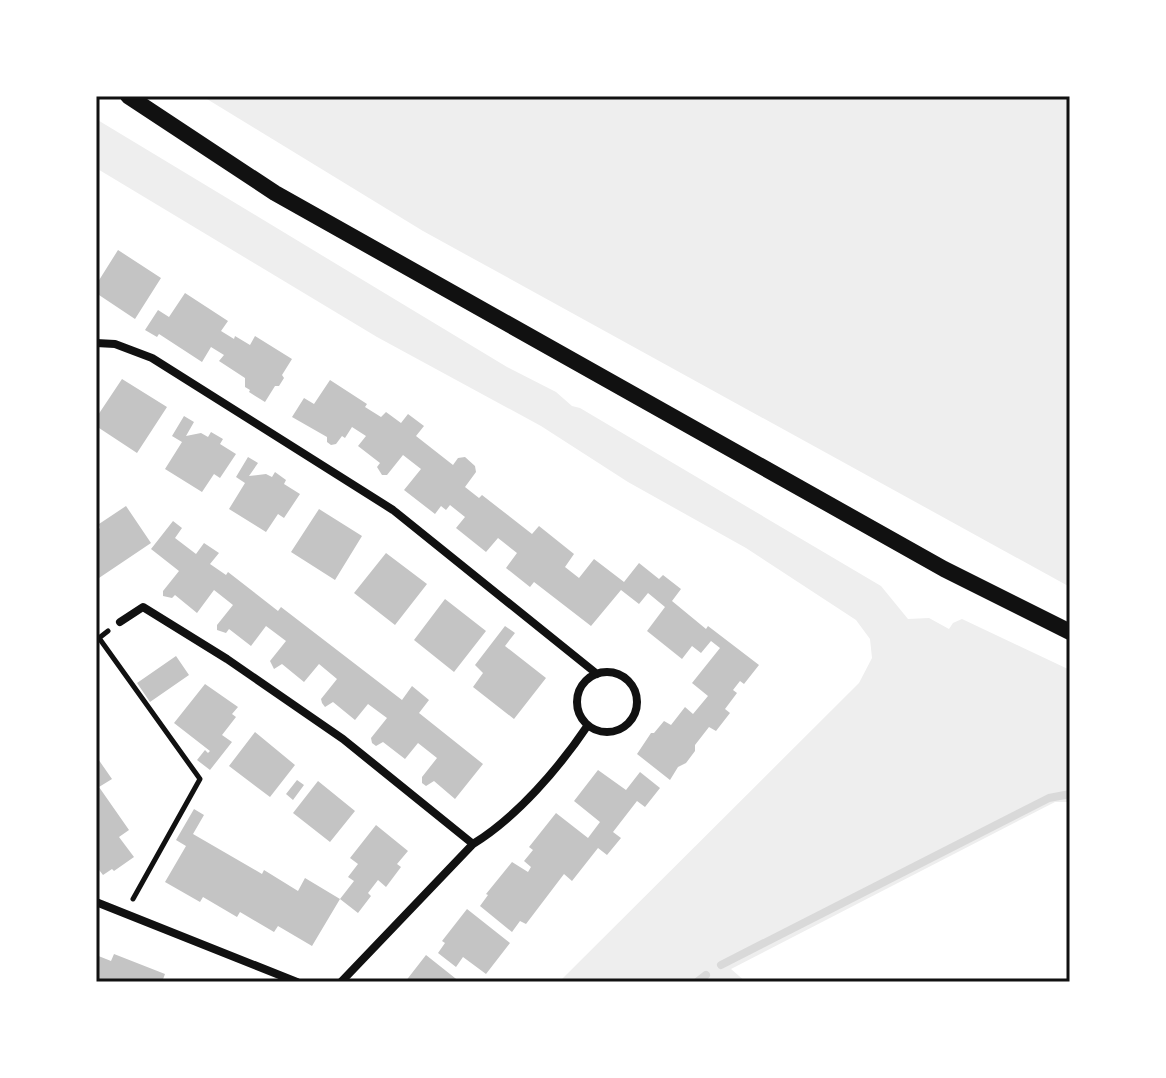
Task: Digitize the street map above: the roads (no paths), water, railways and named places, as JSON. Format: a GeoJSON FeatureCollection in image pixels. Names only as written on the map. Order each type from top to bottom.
{"type":"FeatureCollection","features":[{"type":"Feature","properties":{"kind":"main road"},"geometry":{"type":"LineString","coordinates":[[128,96],[275,193],[944,569],[1070,632]]}},
{"type":"Feature","properties":{"kind":"street"},"geometry":{"type":"LineString","coordinates":[[96,343],[115,344],[152,358],[393,510],[597,674]]}},
{"type":"Feature","properties":{"kind":"street"},"geometry":{"type":"LineString","coordinates":[[120,622],[143,607],[227,659],[343,739],[473,844]]}},
{"type":"Feature","properties":{"kind":"street"},"geometry":{"type":"LineString","coordinates":[[608,672],[627,679],[636,695],[634,716],[617,730],[607,732],[588,725],[578,712],[578,693],[582,683],[597,674],[608,672]]}},
{"type":"Feature","properties":{"kind":"street"},"geometry":{"type":"LineString","coordinates":[[341,982],[473,844],[496,830],[567,755],[588,725]]}},
{"type":"Feature","properties":{"kind":"street"},"geometry":{"type":"LineString","coordinates":[[96,902],[297,982]]}},
{"type":"Feature","properties":{"kind":"waterway"},"geometry":{"type":"LineString","coordinates":[[721,965],[1049,798],[1070,794]]}},
{"type":"Feature","properties":{"kind":"waterway"},"geometry":{"type":"LineString","coordinates":[[697,982],[706,975]]}}]}
